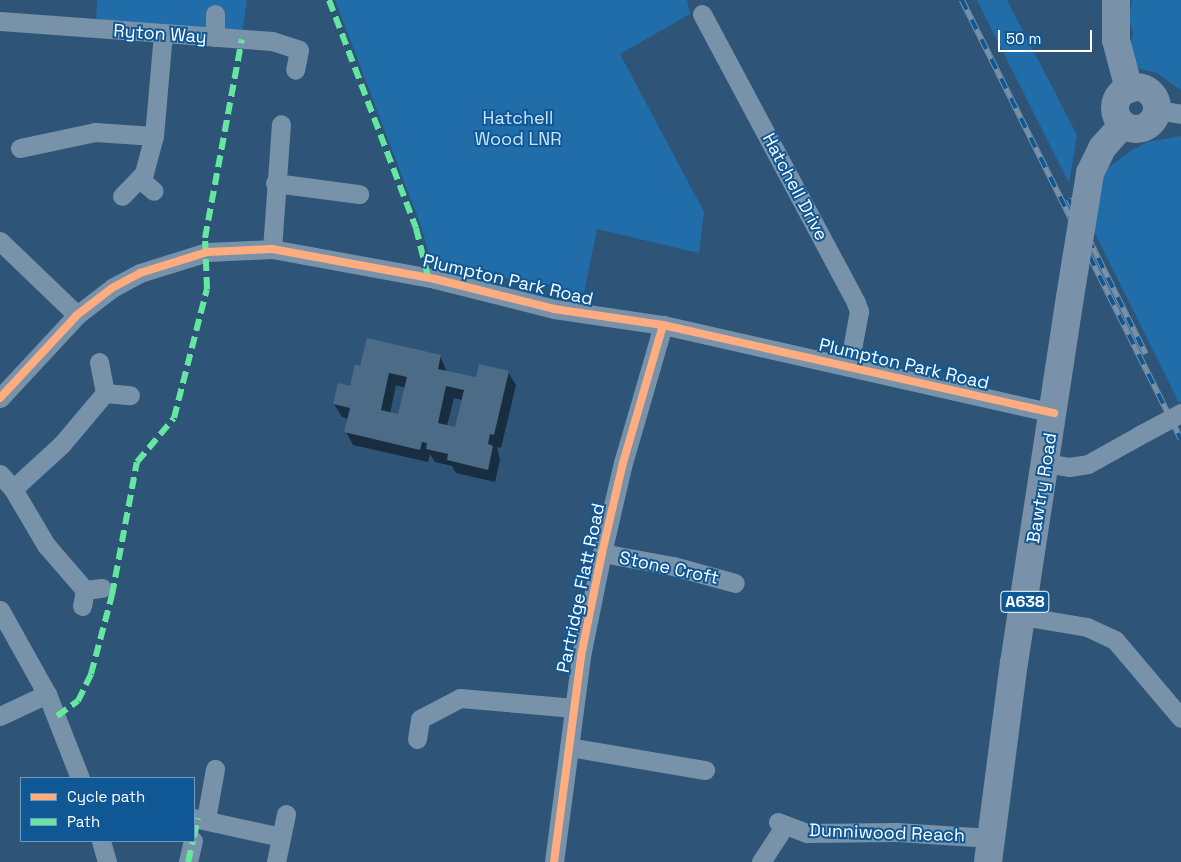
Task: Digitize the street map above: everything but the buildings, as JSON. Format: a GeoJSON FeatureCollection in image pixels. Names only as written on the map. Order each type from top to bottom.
{"type":"FeatureCollection","features":[{"type":"Feature","properties":{"kind":"highway"},"geometry":{"type":"LineString","coordinates":[[1116,0],[1116,40],[1129,89]]}},
{"type":"Feature","properties":{"kind":"highway"},"geometry":{"type":"LineString","coordinates":[[1140,88],[1149,92],[1169,112],[1154,119],[1144,128],[1131,129],[1116,116],[1116,105],[1120,95],[1129,89],[1140,88]]}},
{"type":"Feature","properties":{"kind":"highway","name":"Bawtry Road"},"geometry":{"type":"LineString","coordinates":[[989,850],[1044,463],[1054,413],[1090,173],[1102,148],[1123,124]]}},
{"type":"Feature","properties":{"kind":"street"},"geometry":{"type":"LineString","coordinates":[[215,14],[215,37]]}},
{"type":"Feature","properties":{"kind":"street","name":"Hatchell Drive"},"geometry":{"type":"LineString","coordinates":[[702,14],[856,303],[858,311],[849,366]]}},
{"type":"Feature","properties":{"kind":"street","name":"Ryton Way"},"geometry":{"type":"LineString","coordinates":[[0,21],[272,41],[299,50],[295,70]]}},
{"type":"Feature","properties":{"kind":"street"},"geometry":{"type":"LineString","coordinates":[[122,196],[147,185],[154,136],[163,33]]}},
{"type":"Feature","properties":{"kind":"street"},"geometry":{"type":"LineString","coordinates":[[272,249],[275,183],[281,124]]}},
{"type":"Feature","properties":{"kind":"street"},"geometry":{"type":"LineString","coordinates":[[20,148],[95,132],[154,136]]}},
{"type":"Feature","properties":{"kind":"street"},"geometry":{"type":"LineString","coordinates":[[275,183],[359,194]]}},
{"type":"Feature","properties":{"kind":"street"},"geometry":{"type":"LineString","coordinates":[[0,241],[77,315]]}},
{"type":"Feature","properties":{"kind":"street","name":"Plumpton Park Road"},"geometry":{"type":"LineString","coordinates":[[0,398],[77,315],[112,288],[140,273],[178,259],[215,251],[272,249],[428,277],[554,309],[663,325],[1054,413]]}},
{"type":"Feature","properties":{"kind":"street","name":"Partridge Flatt Road"},"geometry":{"type":"LineString","coordinates":[[554,862],[574,708],[602,553],[663,325]]}},
{"type":"Feature","properties":{"kind":"street"},"geometry":{"type":"LineString","coordinates":[[99,362],[105,393]]}},
{"type":"Feature","properties":{"kind":"street"},"geometry":{"type":"LineString","coordinates":[[105,393],[130,395]]}},
{"type":"Feature","properties":{"kind":"street"},"geometry":{"type":"LineString","coordinates":[[14,489],[62,444],[105,393]]}},
{"type":"Feature","properties":{"kind":"street"},"geometry":{"type":"LineString","coordinates":[[1044,463],[1069,467],[1088,464],[1181,413]]}},
{"type":"Feature","properties":{"kind":"street"},"geometry":{"type":"LineString","coordinates":[[0,474],[14,489],[46,545],[90,595]]}},
{"type":"Feature","properties":{"kind":"street","name":"Stone Croft"},"geometry":{"type":"LineString","coordinates":[[602,553],[673,566],[735,582]]}},
{"type":"Feature","properties":{"kind":"street"},"geometry":{"type":"LineString","coordinates":[[0,610],[47,694],[80,777]]}},
{"type":"Feature","properties":{"kind":"street"},"geometry":{"type":"LineString","coordinates":[[1022,616],[1087,627],[1115,640],[1181,718]]}},
{"type":"Feature","properties":{"kind":"street"},"geometry":{"type":"LineString","coordinates":[[0,716],[47,694]]}},
{"type":"Feature","properties":{"kind":"street"},"geometry":{"type":"LineString","coordinates":[[417,739],[420,719],[460,698],[574,708]]}},
{"type":"Feature","properties":{"kind":"street"},"geometry":{"type":"LineString","coordinates":[[569,748],[705,770]]}},
{"type":"Feature","properties":{"kind":"street"},"geometry":{"type":"LineString","coordinates":[[195,833],[215,769]]}},
{"type":"Feature","properties":{"kind":"street"},"geometry":{"type":"LineString","coordinates":[[276,862],[286,814]]}},
{"type":"Feature","properties":{"kind":"street"},"geometry":{"type":"LineString","coordinates":[[199,818],[281,836]]}},
{"type":"Feature","properties":{"kind":"street","name":"Dunniwood Reach"},"geometry":{"type":"LineString","coordinates":[[761,862],[782,823],[807,833],[897,832],[989,850]]}},
{"type":"Feature","properties":{"kind":"street"},"geometry":{"type":"LineString","coordinates":[[101,842],[107,862]]}},
{"type":"Feature","properties":{"kind":"street"},"geometry":{"type":"LineString","coordinates":[[188,862],[193,842]]}},
{"type":"Feature","properties":{"kind":"green space"},"geometry":{"type":"Polygon","coordinates":[[[97,0],[247,0],[242,35],[96,30],[97,0]]]}},
{"type":"Feature","properties":{"kind":"green space","name":"Hatchell Wood LNR"},"geometry":{"type":"Polygon","coordinates":[[[335,0],[687,0],[690,14],[620,54],[704,212],[699,253],[597,229],[584,293],[432,265],[421,226],[335,0]]]}},
{"type":"Feature","properties":{"kind":"green space"},"geometry":{"type":"Polygon","coordinates":[[[977,0],[1007,0],[1077,135],[1069,183],[977,0]]]}},
{"type":"Feature","properties":{"kind":"green space"},"geometry":{"type":"Polygon","coordinates":[[[1132,0],[1181,0],[1181,90],[1157,73],[1128,66],[1133,32],[1129,19],[1132,0]]]}},
{"type":"Feature","properties":{"kind":"green space"},"geometry":{"type":"Polygon","coordinates":[[[1181,136],[1181,402],[1179,403],[1093,229],[1092,200],[1108,168],[1129,152],[1147,142],[1181,136]]]}},
{"type":"Feature","properties":{"kind":"railway"},"geometry":{"type":"LineString","coordinates":[[962,0],[1181,440]]}},
{"type":"Feature","properties":{"kind":"railway"},"geometry":{"type":"LineString","coordinates":[[1069,199],[1146,354]]}},
{"type":"Feature","properties":{"kind":"marked path"},"geometry":{"type":"LineString","coordinates":[[329,0],[416,228],[428,277]]}},
{"type":"Feature","properties":{"kind":"marked path"},"geometry":{"type":"LineString","coordinates":[[57,716],[78,701],[91,674],[112,595],[137,462],[174,418],[207,289],[205,238],[242,39]]}},
{"type":"Feature","properties":{"kind":"marked path"},"geometry":{"type":"LineString","coordinates":[[195,832],[198,818]]}},
{"type":"Feature","properties":{"kind":"marked path"},"geometry":{"type":"LineString","coordinates":[[188,862],[193,842]]}},
{"type":"Feature","properties":{"kind":"cycle path"},"geometry":{"type":"LineString","coordinates":[[0,398],[77,315],[112,288],[140,273],[207,252],[272,249],[435,279],[554,309],[663,325],[1054,413]]}},
{"type":"Feature","properties":{"kind":"cycle path"},"geometry":{"type":"LineString","coordinates":[[554,862],[581,656],[623,463],[663,325]]}}]}
